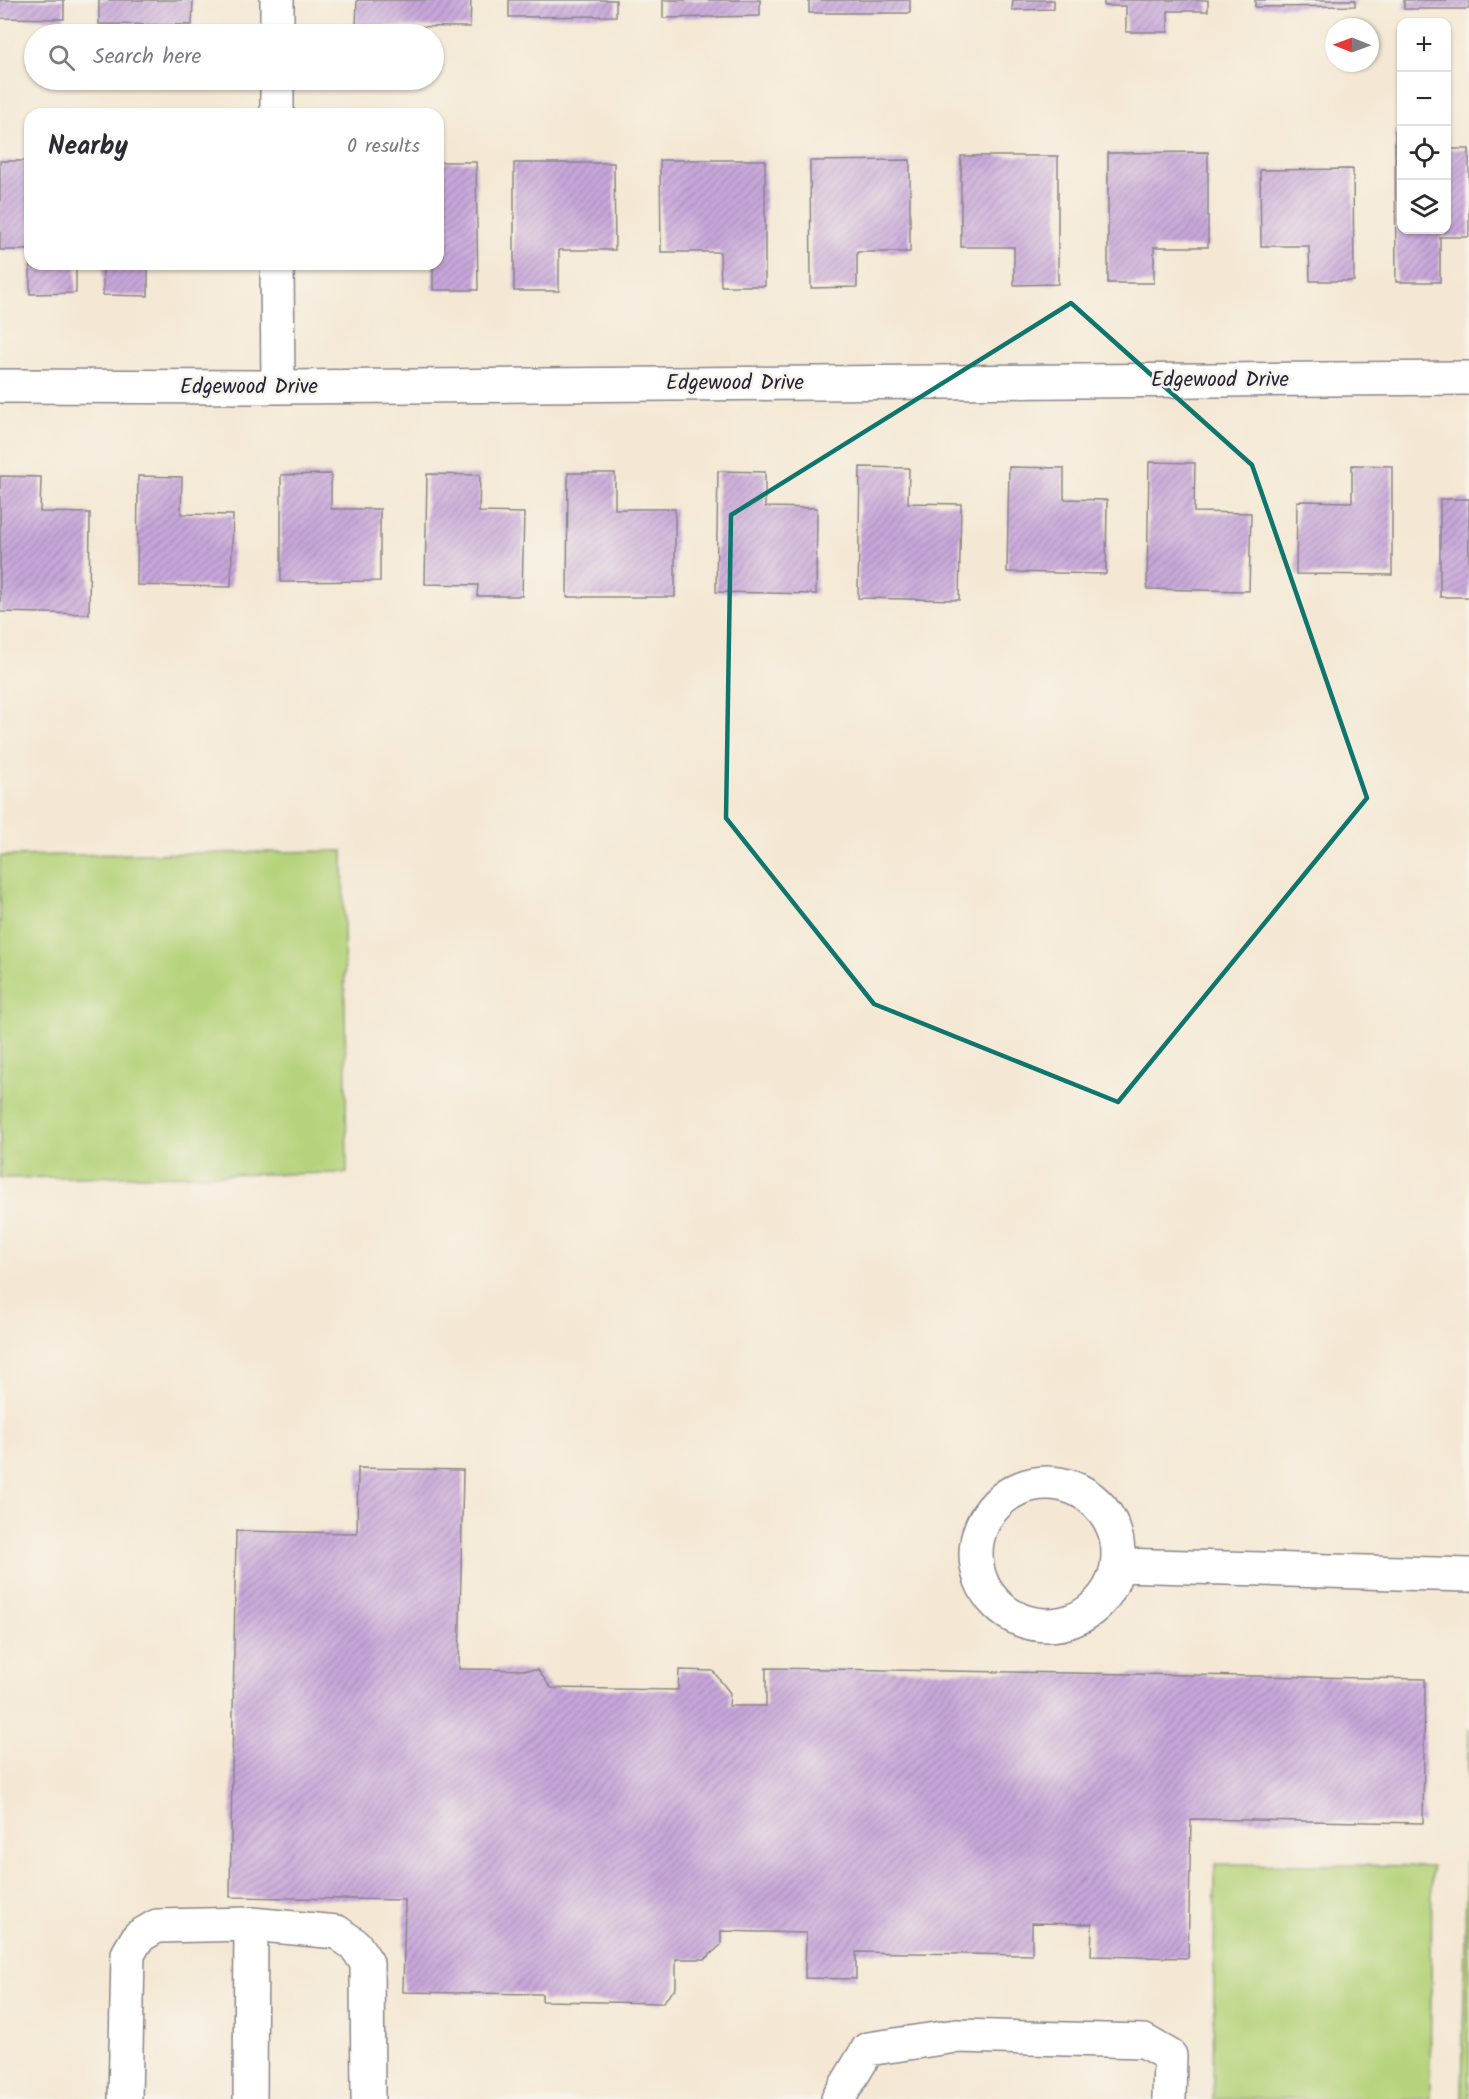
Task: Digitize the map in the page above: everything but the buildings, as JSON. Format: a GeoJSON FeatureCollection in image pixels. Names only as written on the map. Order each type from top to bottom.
{"type":"FeatureCollection","features":[{"type":"Feature","properties":{"kind":"street"},"geometry":{"type":"LineString","coordinates":[[277,0],[277,24]]}},
{"type":"Feature","properties":{"kind":"street"},"geometry":{"type":"LineString","coordinates":[[277,90],[277,108]]}},
{"type":"Feature","properties":{"kind":"street"},"geometry":{"type":"LineString","coordinates":[[277,270],[278,387]]}},
{"type":"Feature","properties":{"kind":"street","name":"Edgewood Drive"},"geometry":{"type":"LineString","coordinates":[[0,386],[278,387],[1469,378]]}},
{"type":"Feature","properties":{"kind":"street"},"geometry":{"type":"LineString","coordinates":[[1043,1481],[1067,1484],[1089,1494],[1105,1510],[1116,1532],[1118,1565],[1115,1578],[1103,1599],[1086,1614],[1064,1624],[1040,1625],[1018,1619],[998,1606],[991,1597],[984,1587],[976,1564],[976,1540],[985,1518],[1000,1499],[1020,1486],[1043,1481]]}},
{"type":"Feature","properties":{"kind":"street"},"geometry":{"type":"LineString","coordinates":[[1118,1565],[1469,1575]]}},
{"type":"Feature","properties":{"kind":"street"},"geometry":{"type":"LineString","coordinates":[[250,2099],[251,1924]]}},
{"type":"Feature","properties":{"kind":"street"},"geometry":{"type":"LineString","coordinates":[[125,2099],[128,1954],[138,1937],[157,1926],[251,1924],[337,1932],[355,1945],[367,1963],[368,2099]]}},
{"type":"Feature","properties":{"kind":"street"},"geometry":{"type":"LineString","coordinates":[[838,2099],[868,2049],[956,2036],[1144,2041],[1170,2056],[1169,2099]]}},
{"type":"Feature","properties":{"kind":"highlighted area"},"geometry":{"type":"Polygon","coordinates":[[[1071,303],[1252,465],[1367,798],[1118,1102],[874,1004],[726,818],[731,515],[1071,303]]]}},
{"type":"Feature","properties":{"kind":"green space"},"geometry":{"type":"Polygon","coordinates":[[[343,851],[347,1173],[0,1178],[0,856],[343,851]]]}},
{"type":"Feature","properties":{"kind":"green space"},"geometry":{"type":"Polygon","coordinates":[[[1469,1728],[1469,2099],[1462,2099],[1469,1728]]]}},
{"type":"Feature","properties":{"kind":"green space"},"geometry":{"type":"Polygon","coordinates":[[[1215,1864],[1432,1866],[1430,2099],[1213,2099],[1215,1864]]]}}]}
